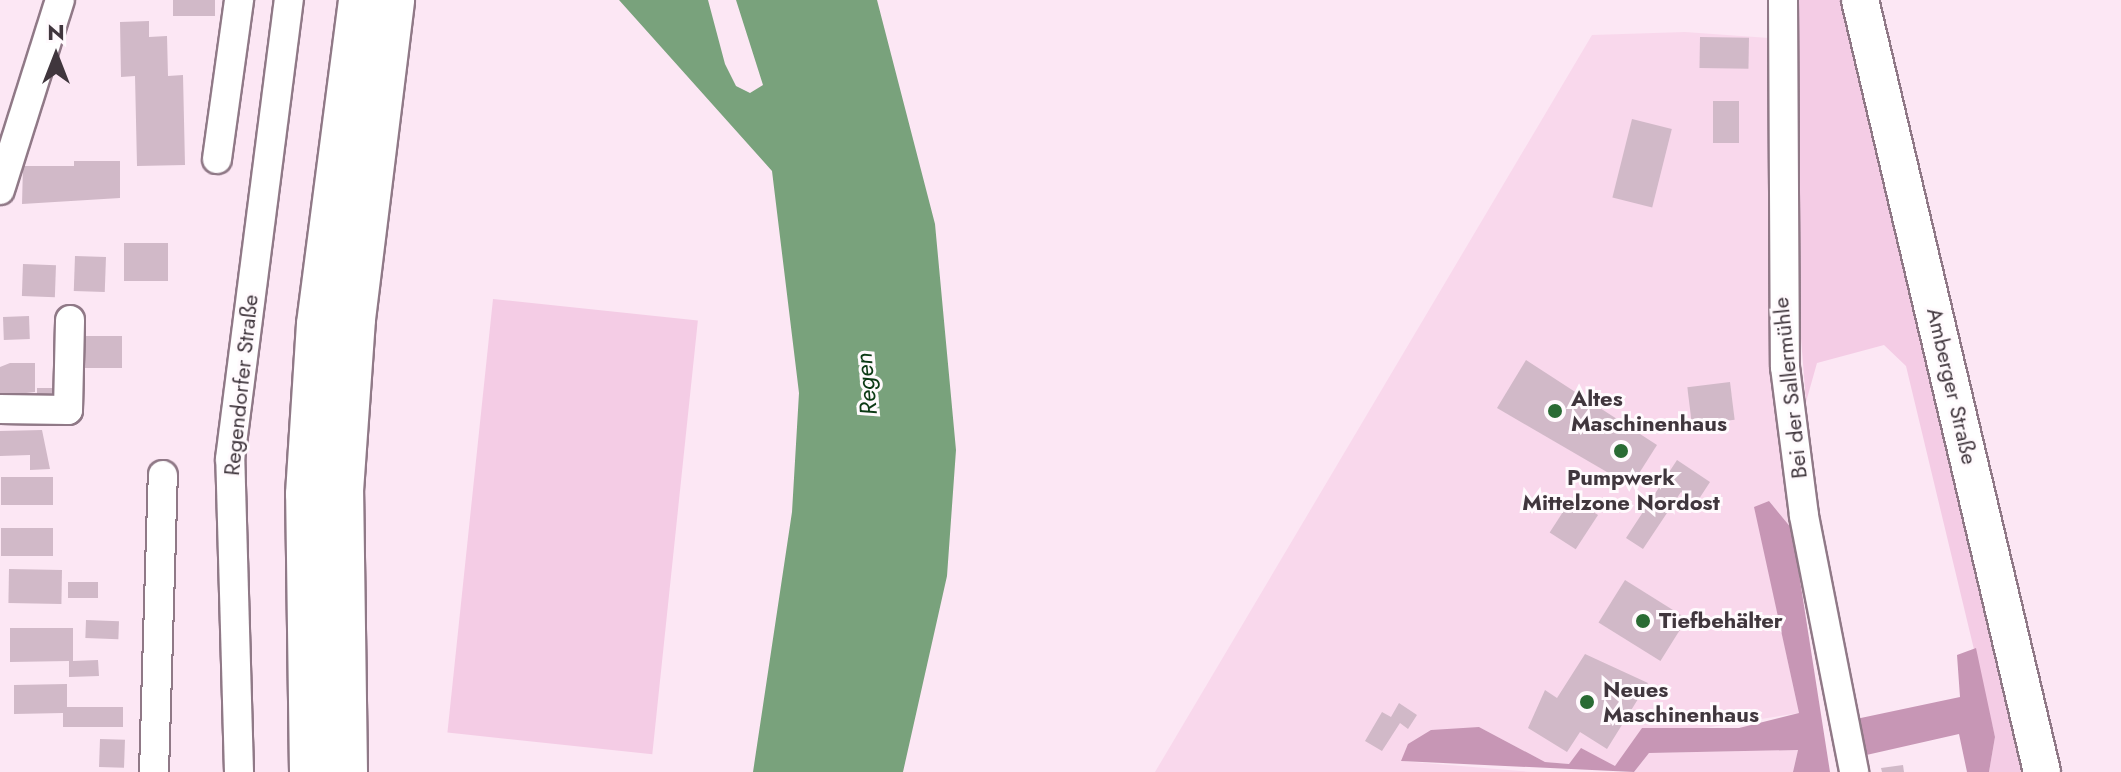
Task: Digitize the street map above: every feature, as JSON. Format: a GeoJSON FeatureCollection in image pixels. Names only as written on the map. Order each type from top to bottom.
{"type":"FeatureCollection","features":[{"type":"Feature","properties":{"kind":"highway"},"geometry":{"type":"LineString","coordinates":[[310,772],[309,448],[317,324],[359,0]]}},
{"type":"Feature","properties":{"kind":"highway"},"geometry":{"type":"LineString","coordinates":[[347,772],[343,491],[355,319],[394,0]]}},
{"type":"Feature","properties":{"kind":"main road","name":"Amberger Straße"},"geometry":{"type":"LineString","coordinates":[[1860,0],[2042,772]]}},
{"type":"Feature","properties":{"kind":"street"},"geometry":{"type":"LineString","coordinates":[[0,190],[60,0]]}},
{"type":"Feature","properties":{"kind":"street"},"geometry":{"type":"LineString","coordinates":[[217,159],[239,0]]}},
{"type":"Feature","properties":{"kind":"street","name":"Regendorfer Straße"},"geometry":{"type":"LineString","coordinates":[[239,772],[230,459],[289,0]]}},
{"type":"Feature","properties":{"kind":"street","name":"Bei der Sallermühle"},"geometry":{"type":"LineString","coordinates":[[1783,0],[1785,367],[1804,516],[1854,772]]}},
{"type":"Feature","properties":{"kind":"street"},"geometry":{"type":"LineString","coordinates":[[0,409],[68,410],[70,320]]}},
{"type":"Feature","properties":{"kind":"street"},"geometry":{"type":"LineString","coordinates":[[154,772],[163,475]]}},
{"type":"Feature","properties":{"kind":"shaded area"},"geometry":{"type":"Polygon","coordinates":[[[1799,0],[1844,0],[2024,772],[1989,772],[1995,737],[1906,366],[1884,345],[1817,363],[1806,402],[1790,198],[1799,0]]]}},
{"type":"Feature","properties":{"kind":"shaded area"},"geometry":{"type":"Polygon","coordinates":[[[1685,32],[1769,38],[1773,349],[1792,529],[1769,501],[1755,508],[1799,713],[1692,730],[1616,767],[1582,749],[1569,764],[1545,762],[1479,727],[1402,761],[1531,772],[1155,772],[1592,35],[1685,32]]]}},
{"type":"Feature","properties":{"kind":"shaded area"},"geometry":{"type":"Polygon","coordinates":[[[493,299],[698,321],[652,754],[447,733],[493,299]]]}},
{"type":"Feature","properties":{"kind":"shaded area"},"geometry":{"type":"Polygon","coordinates":[[[1769,501],[1792,529],[1830,772],[1793,772],[1798,750],[1649,753],[1634,772],[1401,761],[1408,744],[1431,730],[1479,727],[1545,762],[1569,764],[1581,748],[1615,766],[1642,728],[1739,728],[1799,713],[1754,507],[1769,501]]]}},
{"type":"Feature","properties":{"kind":"shaded area"},"geometry":{"type":"Polygon","coordinates":[[[1976,648],[1995,737],[1989,772],[1967,772],[1959,734],[1862,756],[1856,719],[1960,697],[1957,655],[1976,648]]]}},
{"type":"Feature","properties":{"kind":"shaded area"},"geometry":{"type":"Polygon","coordinates":[[[1798,750],[1793,772],[1634,772],[1649,753],[1798,750]]]}},
{"type":"Feature","properties":{"kind":"water","name":"Regen"},"geometry":{"type":"Polygon","coordinates":[[[619,0],[708,0],[725,64],[736,86],[750,93],[763,85],[736,0],[877,0],[935,224],[956,450],[947,576],[903,772],[753,772],[792,512],[799,393],[772,171],[619,0]]]}},
{"type":"Feature","properties":{"kind":"building"},"geometry":{"type":"Polygon","coordinates":[[[173,0],[215,0],[215,16],[173,16],[173,0]]]}},
{"type":"Feature","properties":{"kind":"building"},"geometry":{"type":"Polygon","coordinates":[[[149,21],[149,37],[167,36],[168,76],[183,75],[185,165],[137,166],[135,76],[121,77],[120,22],[149,21]]]}},
{"type":"Feature","properties":{"kind":"building"},"geometry":{"type":"Polygon","coordinates":[[[1700,37],[1749,38],[1748,69],[1699,68],[1700,37]]]}},
{"type":"Feature","properties":{"kind":"building"},"geometry":{"type":"Polygon","coordinates":[[[1713,101],[1739,101],[1739,143],[1713,143],[1713,101]]]}},
{"type":"Feature","properties":{"kind":"building"},"geometry":{"type":"Polygon","coordinates":[[[1632,119],[1672,129],[1652,208],[1612,198],[1632,119]]]}},
{"type":"Feature","properties":{"kind":"building"},"geometry":{"type":"Polygon","coordinates":[[[74,161],[120,161],[120,198],[22,204],[23,166],[74,166],[74,161]]]}},
{"type":"Feature","properties":{"kind":"building"},"geometry":{"type":"Polygon","coordinates":[[[124,243],[168,243],[168,281],[124,281],[124,243]]]}},
{"type":"Feature","properties":{"kind":"building"},"geometry":{"type":"Polygon","coordinates":[[[75,256],[106,257],[105,292],[74,291],[75,256]]]}},
{"type":"Feature","properties":{"kind":"building"},"geometry":{"type":"Polygon","coordinates":[[[23,264],[56,265],[55,297],[22,296],[23,264]]]}},
{"type":"Feature","properties":{"kind":"building"},"geometry":{"type":"Polygon","coordinates":[[[29,316],[30,339],[4,340],[3,317],[29,316]]]}},
{"type":"Feature","properties":{"kind":"building"},"geometry":{"type":"Polygon","coordinates":[[[78,336],[122,336],[122,368],[78,368],[78,336]]]}},
{"type":"Feature","properties":{"kind":"building","name":"Altes Maschinenhaus"},"geometry":{"type":"Polygon","coordinates":[[[1526,360],[1657,445],[1631,486],[1497,408],[1526,360]]]}},
{"type":"Feature","properties":{"kind":"building"},"geometry":{"type":"Polygon","coordinates":[[[10,363],[35,363],[35,392],[0,396],[0,367],[10,363]]]}},
{"type":"Feature","properties":{"kind":"building"},"geometry":{"type":"Polygon","coordinates":[[[1730,382],[1735,420],[1692,425],[1687,387],[1730,382]]]}},
{"type":"Feature","properties":{"kind":"building"},"geometry":{"type":"Polygon","coordinates":[[[37,388],[57,388],[57,400],[37,400],[37,388]]]}},
{"type":"Feature","properties":{"kind":"building"},"geometry":{"type":"Polygon","coordinates":[[[42,430],[50,469],[30,470],[30,455],[0,456],[0,431],[42,430]]]}},
{"type":"Feature","properties":{"kind":"building"},"geometry":{"type":"Polygon","coordinates":[[[1677,460],[1710,482],[1697,502],[1681,492],[1643,549],[1626,538],[1677,460]]]}},
{"type":"Feature","properties":{"kind":"building"},"geometry":{"type":"Polygon","coordinates":[[[1,477],[53,477],[53,505],[1,505],[1,477]]]}},
{"type":"Feature","properties":{"kind":"building"},"geometry":{"type":"Polygon","coordinates":[[[1572,498],[1598,515],[1576,549],[1550,532],[1572,498]]]}},
{"type":"Feature","properties":{"kind":"building"},"geometry":{"type":"Polygon","coordinates":[[[1,528],[53,528],[53,556],[1,556],[1,528]]]}},
{"type":"Feature","properties":{"kind":"building"},"geometry":{"type":"Polygon","coordinates":[[[9,569],[62,570],[61,604],[8,603],[9,569]]]}},
{"type":"Feature","properties":{"kind":"building","name":"Tiefbehälter"},"geometry":{"type":"Polygon","coordinates":[[[1625,580],[1687,619],[1660,661],[1599,622],[1625,580]]]}},
{"type":"Feature","properties":{"kind":"building"},"geometry":{"type":"Polygon","coordinates":[[[68,582],[98,582],[98,598],[68,598],[68,582]]]}},
{"type":"Feature","properties":{"kind":"building"},"geometry":{"type":"Polygon","coordinates":[[[86,620],[119,621],[118,639],[85,638],[86,620]]]}},
{"type":"Feature","properties":{"kind":"building"},"geometry":{"type":"Polygon","coordinates":[[[10,628],[73,628],[73,661],[98,660],[99,676],[69,677],[69,661],[10,662],[10,628]]]}},
{"type":"Feature","properties":{"kind":"building","name":"Neues Maschinenhaus"},"geometry":{"type":"Polygon","coordinates":[[[1585,654],[1648,683],[1607,749],[1580,732],[1567,752],[1528,728],[1545,690],[1557,698],[1585,654]]]}},
{"type":"Feature","properties":{"kind":"building"},"geometry":{"type":"Polygon","coordinates":[[[67,684],[67,707],[123,707],[123,727],[63,727],[63,713],[14,714],[14,685],[67,684]]]}},
{"type":"Feature","properties":{"kind":"building"},"geometry":{"type":"Polygon","coordinates":[[[1399,703],[1417,715],[1408,729],[1400,723],[1382,751],[1365,741],[1382,712],[1391,717],[1399,703]]]}},
{"type":"Feature","properties":{"kind":"building"},"geometry":{"type":"Polygon","coordinates":[[[100,739],[125,740],[124,768],[99,767],[100,739]]]}},
{"type":"Feature","properties":{"kind":"building"},"geometry":{"type":"Polygon","coordinates":[[[1903,765],[1904,772],[1882,772],[1881,768],[1903,765]]]}},
{"type":"Feature","properties":{"kind":"place","name":"Altes Maschinenhaus"},"geometry":{"type":"Point","coordinates":[1555,411]}},
{"type":"Feature","properties":{"kind":"place","name":"Pumpwerk Mittelzone Nordost"},"geometry":{"type":"Point","coordinates":[1621,451]}},
{"type":"Feature","properties":{"kind":"place","name":"Tiefbehälter"},"geometry":{"type":"Point","coordinates":[1643,621]}},
{"type":"Feature","properties":{"kind":"place","name":"Neues Maschinenhaus"},"geometry":{"type":"Point","coordinates":[1587,702]}}]}
